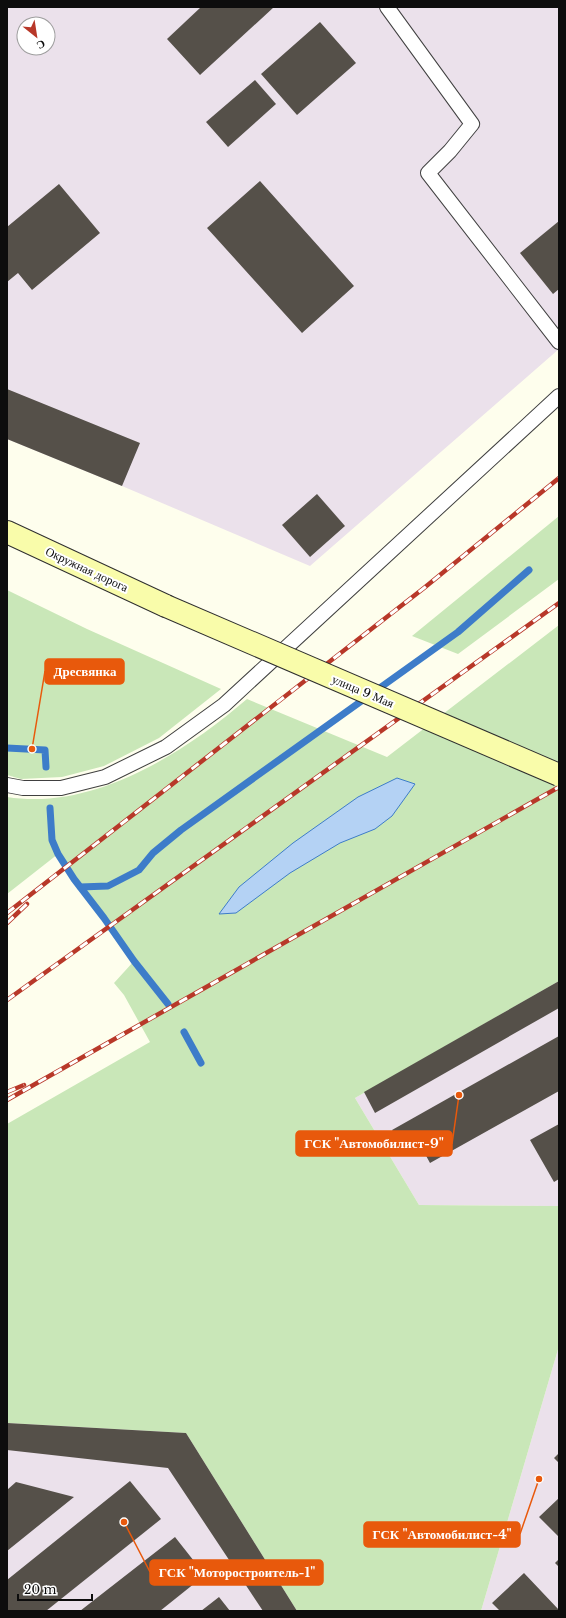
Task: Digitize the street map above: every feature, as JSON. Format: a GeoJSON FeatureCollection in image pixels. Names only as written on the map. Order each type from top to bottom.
{"type":"FeatureCollection","features":[{"type":"Feature","properties":{"kind":"main road","name":"Окружная дорога"},"geometry":{"type":"LineString","coordinates":[[7,532],[166,606]]}},
{"type":"Feature","properties":{"kind":"main road","name":"улица 9 Мая"},"geometry":{"type":"LineString","coordinates":[[166,606],[559,775]]}},
{"type":"Feature","properties":{"kind":"lane"},"geometry":{"type":"LineString","coordinates":[[387,7],[472,124],[450,151],[428,173],[559,342]]}},
{"type":"Feature","properties":{"kind":"lane"},"geometry":{"type":"LineString","coordinates":[[7,785],[23,788],[61,788],[105,777],[166,747],[224,705],[559,396]]}},
{"type":"Feature","properties":{"kind":"shaded area"},"geometry":{"type":"Polygon","coordinates":[[[7,7],[559,7],[559,349],[310,566],[7,439],[7,7]]]}},
{"type":"Feature","properties":{"kind":"shaded area"},"geometry":{"type":"Polygon","coordinates":[[[559,981],[559,1206],[419,1205],[355,1098],[559,981]]]}},
{"type":"Feature","properties":{"kind":"shaded area"},"geometry":{"type":"Polygon","coordinates":[[[559,1346],[559,1611],[481,1611],[559,1346]]]}},
{"type":"Feature","properties":{"kind":"shaded area"},"geometry":{"type":"Polygon","coordinates":[[[7,1423],[186,1433],[297,1611],[7,1611],[7,1423]]]}},
{"type":"Feature","properties":{"kind":"green space"},"geometry":{"type":"Polygon","coordinates":[[[559,516],[559,579],[458,654],[412,636],[559,516]]]}},
{"type":"Feature","properties":{"kind":"green space"},"geometry":{"type":"Polygon","coordinates":[[[7,590],[87,629],[221,689],[159,738],[104,766],[62,777],[21,779],[7,775],[7,590]]]}},
{"type":"Feature","properties":{"kind":"green space"},"geometry":{"type":"Polygon","coordinates":[[[559,625],[559,981],[355,1098],[419,1205],[559,1206],[559,1346],[481,1611],[297,1611],[186,1433],[7,1423],[7,1124],[150,1042],[124,995],[114,983],[134,961],[58,854],[7,894],[7,797],[40,799],[72,795],[105,786],[136,774],[195,739],[247,699],[387,757],[559,625]]]}},
{"type":"Feature","properties":{"kind":"water"},"geometry":{"type":"Polygon","coordinates":[[[397,778],[415,784],[392,816],[375,829],[340,843],[290,873],[236,913],[219,914],[239,887],[293,843],[358,797],[397,778]]]}},
{"type":"Feature","properties":{"kind":"building"},"geometry":{"type":"Polygon","coordinates":[[[201,7],[274,7],[200,75],[167,39],[201,7]]]}},
{"type":"Feature","properties":{"kind":"building"},"geometry":{"type":"Polygon","coordinates":[[[320,22],[356,63],[297,115],[261,74],[320,22]]]}},
{"type":"Feature","properties":{"kind":"building"},"geometry":{"type":"Polygon","coordinates":[[[255,80],[276,104],[228,147],[206,122],[255,80]]]}},
{"type":"Feature","properties":{"kind":"building"},"geometry":{"type":"Polygon","coordinates":[[[260,181],[354,286],[302,333],[207,228],[260,181]]]}},
{"type":"Feature","properties":{"kind":"building"},"geometry":{"type":"Polygon","coordinates":[[[59,184],[100,233],[32,290],[18,273],[7,282],[7,227],[59,184]]]}},
{"type":"Feature","properties":{"kind":"building"},"geometry":{"type":"Polygon","coordinates":[[[559,221],[559,289],[553,294],[520,253],[559,221]]]}},
{"type":"Feature","properties":{"kind":"building"},"geometry":{"type":"Polygon","coordinates":[[[7,389],[140,443],[122,486],[7,439],[7,389]]]}},
{"type":"Feature","properties":{"kind":"building"},"geometry":{"type":"Polygon","coordinates":[[[317,494],[345,526],[310,557],[282,525],[317,494]]]}},
{"type":"Feature","properties":{"kind":"building"},"geometry":{"type":"Polygon","coordinates":[[[559,981],[559,1008],[375,1113],[364,1092],[559,981]]]}},
{"type":"Feature","properties":{"kind":"building"},"geometry":{"type":"Polygon","coordinates":[[[559,1036],[559,1091],[430,1163],[418,1141],[404,1149],[392,1130],[559,1036]]]}},
{"type":"Feature","properties":{"kind":"building"},"geometry":{"type":"Polygon","coordinates":[[[559,1124],[559,1179],[554,1182],[530,1140],[559,1124]]]}},
{"type":"Feature","properties":{"kind":"building"},"geometry":{"type":"Polygon","coordinates":[[[7,1423],[186,1433],[297,1611],[263,1611],[168,1468],[7,1450],[7,1423]]]}},
{"type":"Feature","properties":{"kind":"building"},"geometry":{"type":"Polygon","coordinates":[[[559,1453],[559,1463],[554,1458],[559,1453]]]}},
{"type":"Feature","properties":{"kind":"building"},"geometry":{"type":"Polygon","coordinates":[[[130,1481],[161,1519],[46,1611],[7,1611],[7,1580],[130,1481]]]}},
{"type":"Feature","properties":{"kind":"building"},"geometry":{"type":"Polygon","coordinates":[[[16,1482],[74,1497],[7,1551],[7,1490],[16,1482]]]}},
{"type":"Feature","properties":{"kind":"building"},"geometry":{"type":"Polygon","coordinates":[[[559,1498],[559,1537],[539,1517],[559,1498]]]}},
{"type":"Feature","properties":{"kind":"building"},"geometry":{"type":"Polygon","coordinates":[[[175,1537],[205,1575],[160,1611],[80,1611],[175,1537]]]}},
{"type":"Feature","properties":{"kind":"building"},"geometry":{"type":"Polygon","coordinates":[[[559,1559],[559,1567],[555,1563],[559,1559]]]}},
{"type":"Feature","properties":{"kind":"building"},"geometry":{"type":"Polygon","coordinates":[[[524,1573],[559,1611],[500,1611],[492,1603],[524,1573]]]}},
{"type":"Feature","properties":{"kind":"building"},"geometry":{"type":"Polygon","coordinates":[[[219,1597],[230,1611],[201,1611],[219,1597]]]}},
{"type":"Feature","properties":{"kind":"waterway"},"geometry":{"type":"LineString","coordinates":[[80,887],[108,886],[139,870],[153,853],[181,830],[458,632],[529,570]]}},
{"type":"Feature","properties":{"kind":"waterway"},"geometry":{"type":"LineString","coordinates":[[7,748],[45,750],[46,767]]}},
{"type":"Feature","properties":{"kind":"waterway"},"geometry":{"type":"LineString","coordinates":[[50,808],[52,840],[58,854],[74,879],[134,961],[168,1004]]}},
{"type":"Feature","properties":{"kind":"waterway"},"geometry":{"type":"LineString","coordinates":[[184,1032],[201,1063]]}},
{"type":"Feature","properties":{"kind":"railway"},"geometry":{"type":"LineString","coordinates":[[7,913],[424,588],[559,478]]}},
{"type":"Feature","properties":{"kind":"railway"},"geometry":{"type":"LineString","coordinates":[[7,1000],[559,603]]}},
{"type":"Feature","properties":{"kind":"railway"},"geometry":{"type":"LineString","coordinates":[[7,1100],[559,787]]}},
{"type":"Feature","properties":{"kind":"railway"},"geometry":{"type":"LineString","coordinates":[[7,923],[27,904]]}},
{"type":"Feature","properties":{"kind":"railway"},"geometry":{"type":"LineString","coordinates":[[7,1092],[24,1085]]}},
{"type":"Feature","properties":{"kind":"place","name":"Дресвянка"},"geometry":{"type":"Point","coordinates":[32,749]}},
{"type":"Feature","properties":{"kind":"place","name":"ГСК \"Автомобилист-9\""},"geometry":{"type":"Point","coordinates":[459,1095]}},
{"type":"Feature","properties":{"kind":"place","name":"ГСК \"Автомобилист-4\""},"geometry":{"type":"Point","coordinates":[539,1479]}},
{"type":"Feature","properties":{"kind":"place","name":"ГСК \"Моторостроитель-1\""},"geometry":{"type":"Point","coordinates":[124,1522]}}]}
